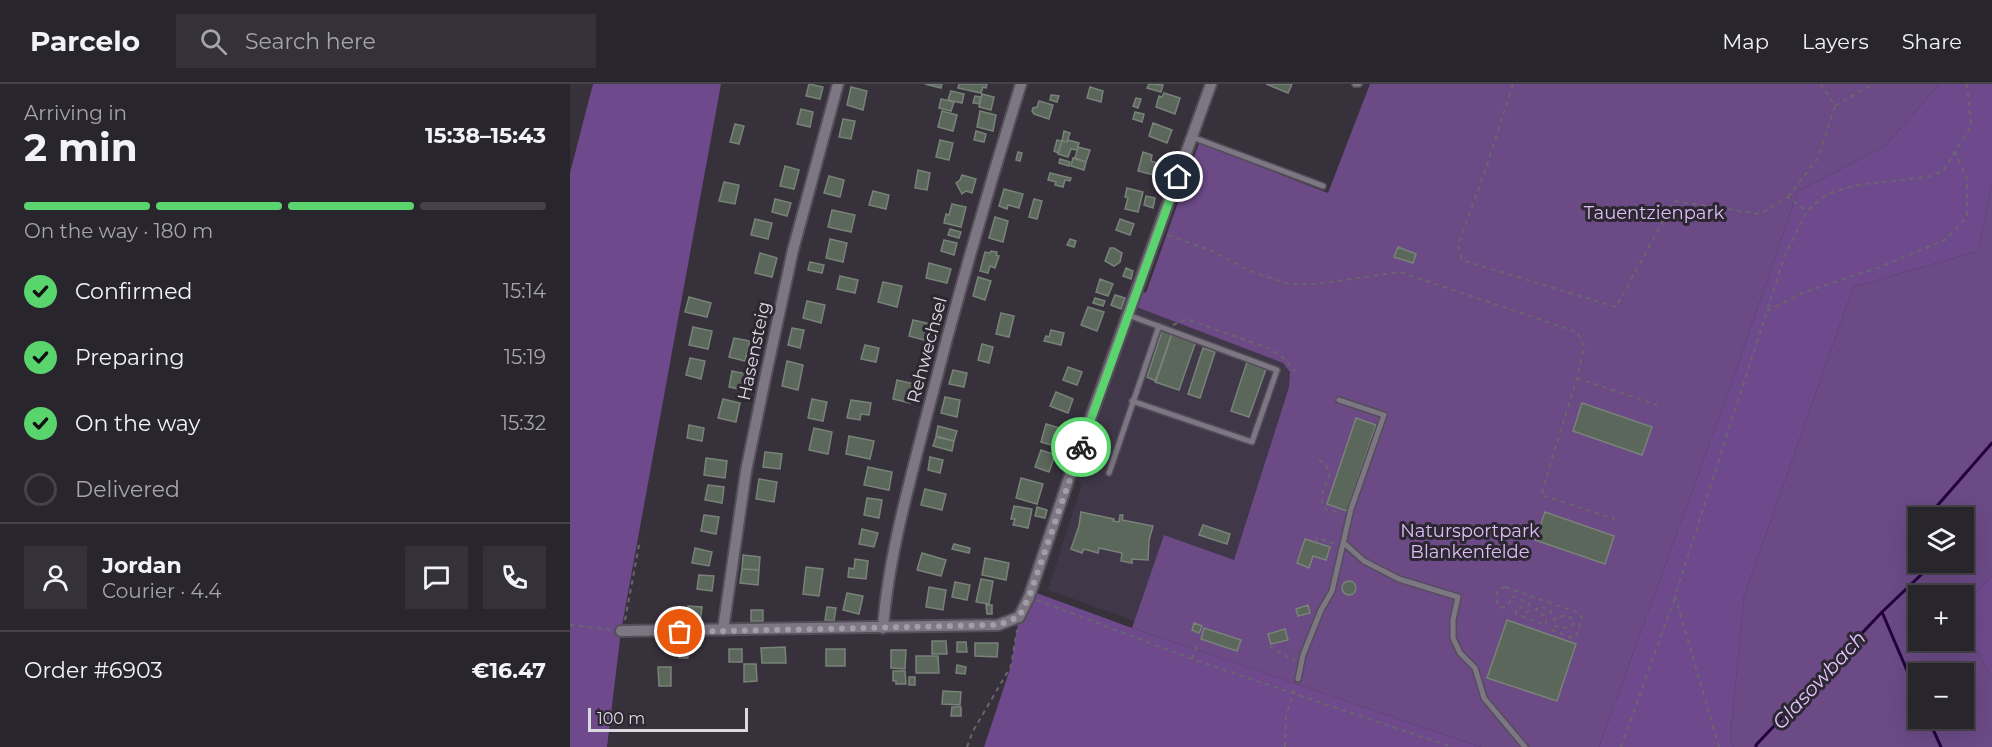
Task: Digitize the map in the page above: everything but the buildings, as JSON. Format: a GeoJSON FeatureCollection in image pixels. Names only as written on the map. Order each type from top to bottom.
{"type":"FeatureCollection","features":[{"type":"Feature","properties":{"kind":"street","name":"Hasensteig"},"geometry":{"type":"LineString","coordinates":[[723,630],[746,471],[765,379],[793,250],[838,84]]}},
{"type":"Feature","properties":{"kind":"street","name":"Rehwechsel"},"geometry":{"type":"LineString","coordinates":[[883,628],[885,596],[921,438],[978,222],[1021,84]]}},
{"type":"Feature","properties":{"kind":"street"},"geometry":{"type":"LineString","coordinates":[[622,632],[998,625],[1019,617],[1029,597],[1211,84]]}},
{"type":"Feature","properties":{"kind":"lane"},"geometry":{"type":"LineString","coordinates":[[1192,137],[1323,186]]}},
{"type":"Feature","properties":{"kind":"lane"},"geometry":{"type":"LineString","coordinates":[[1128,315],[1277,370],[1252,442],[1132,401]]}},
{"type":"Feature","properties":{"kind":"lane"},"geometry":{"type":"LineString","coordinates":[[1109,473],[1159,326]]}},
{"type":"Feature","properties":{"kind":"lane"},"geometry":{"type":"LineString","coordinates":[[1298,679],[1303,655],[1321,610],[1332,591],[1350,513],[1384,415],[1339,400]]}},
{"type":"Feature","properties":{"kind":"lane"},"geometry":{"type":"LineString","coordinates":[[1343,544],[1364,561],[1399,579],[1458,597],[1453,620],[1453,638],[1460,653],[1475,668],[1484,698],[1525,747]]}},
{"type":"Feature","properties":{"kind":"path"},"geometry":{"type":"LineString","coordinates":[[1513,84],[1458,245],[1462,260],[1616,307],[1674,201],[1760,214],[1788,197],[1818,158],[1835,106],[1873,84]]}},
{"type":"Feature","properties":{"kind":"path"},"geometry":{"type":"LineString","coordinates":[[1821,84],[1835,106]]}},
{"type":"Feature","properties":{"kind":"path"},"geometry":{"type":"LineString","coordinates":[[1621,747],[1675,596],[1785,255],[1807,211],[1827,194],[1857,185],[1927,177],[1944,171],[1971,126],[1967,84]]}},
{"type":"Feature","properties":{"kind":"path"},"geometry":{"type":"LineString","coordinates":[[1767,311],[1802,293],[1877,268],[1945,240],[1967,217],[1967,179],[1955,152]]}},
{"type":"Feature","properties":{"kind":"path"},"geometry":{"type":"LineString","coordinates":[[1788,197],[1807,211]]}},
{"type":"Feature","properties":{"kind":"path"},"geometry":{"type":"LineString","coordinates":[[1158,231],[1212,251],[1253,272],[1289,284],[1317,284],[1400,272],[1577,332],[1584,346],[1577,378],[1541,495],[1615,519]]}},
{"type":"Feature","properties":{"kind":"path"},"geometry":{"type":"LineString","coordinates":[[1171,326],[1186,319],[1271,349],[1286,360],[1295,371]]}},
{"type":"Feature","properties":{"kind":"path"},"geometry":{"type":"LineString","coordinates":[[1577,378],[1657,405]]}},
{"type":"Feature","properties":{"kind":"path"},"geometry":{"type":"LineString","coordinates":[[1318,460],[1325,464],[1330,472],[1322,490],[1323,506],[1337,513],[1350,513]]}},
{"type":"Feature","properties":{"kind":"path"},"geometry":{"type":"LineString","coordinates":[[1316,542],[1317,538],[1343,544]]}},
{"type":"Feature","properties":{"kind":"path"},"geometry":{"type":"LineString","coordinates":[[570,625],[622,632],[640,540]]}},
{"type":"Feature","properties":{"kind":"path"},"geometry":{"type":"LineString","coordinates":[[1505,587],[1579,613],[1582,618],[1575,637],[1552,630],[1553,627],[1569,628],[1574,624],[1574,619],[1565,615],[1554,620],[1550,610],[1539,606],[1536,610],[1547,618],[1545,625],[1516,614],[1516,609],[1530,611],[1529,603],[1512,596],[1509,604],[1503,608],[1498,605],[1496,598],[1498,590],[1505,587]]}},
{"type":"Feature","properties":{"kind":"path"},"geometry":{"type":"LineString","coordinates":[[1675,596],[1719,747]]}},
{"type":"Feature","properties":{"kind":"path"},"geometry":{"type":"LineString","coordinates":[[1029,597],[1192,658],[1452,747]]}},
{"type":"Feature","properties":{"kind":"path"},"geometry":{"type":"LineString","coordinates":[[967,747],[973,731],[1011,666],[1019,617]]}},
{"type":"Feature","properties":{"kind":"path"},"geometry":{"type":"LineString","coordinates":[[1192,658],[1198,643]]}},
{"type":"Feature","properties":{"kind":"path"},"geometry":{"type":"LineString","coordinates":[[1269,646],[1293,660],[1303,655]]}},
{"type":"Feature","properties":{"kind":"path"},"geometry":{"type":"LineString","coordinates":[[1285,747],[1286,716],[1298,679]]}},
{"type":"Feature","properties":{"kind":"shaded area"},"geometry":{"type":"Polygon","coordinates":[[[593,84],[721,84],[621,631],[607,747],[570,747],[570,173],[593,84]]]}},
{"type":"Feature","properties":{"kind":"shaded area"},"geometry":{"type":"Polygon","coordinates":[[[1940,84],[1992,84],[1992,184],[1978,251],[1853,287],[1744,596],[1730,739],[1733,747],[1599,747],[1735,374],[1798,191],[1884,147],[1940,84]]]}},
{"type":"Feature","properties":{"kind":"shaded area"},"geometry":{"type":"Polygon","coordinates":[[[1131,305],[1283,363],[1290,371],[1289,387],[1234,561],[1164,535],[1135,621],[1048,590],[1082,484],[1069,478],[1131,305]]]}},
{"type":"Feature","properties":{"kind":"shaded area"},"geometry":{"type":"Polygon","coordinates":[[[1992,576],[1992,678],[1974,646],[1974,593],[1992,576]]]}},
{"type":"Feature","properties":{"kind":"shaded area"},"geometry":{"type":"Polygon","coordinates":[[[1031,591],[1132,628],[1481,747],[984,747],[1011,666],[1019,617],[1031,591]]]}},
{"type":"Feature","properties":{"kind":"green space"},"geometry":{"type":"Polygon","coordinates":[[[1370,84],[1940,84],[1884,147],[1798,191],[1735,374],[1599,747],[1481,747],[1132,628],[1164,535],[1234,560],[1289,387],[1290,372],[1283,363],[1131,305],[1136,289],[1146,293],[1199,143],[1328,193],[1370,84]]]}},
{"type":"Feature","properties":{"kind":"green space"},"geometry":{"type":"Polygon","coordinates":[[[1992,184],[1992,576],[1974,593],[1974,585],[1908,585],[1908,651],[1974,651],[1974,646],[1992,678],[1992,747],[1733,747],[1730,739],[1744,596],[1853,287],[1978,251],[1992,184]]]}},
{"type":"Feature","properties":{"kind":"waterway","name":"Glasowbach"},"geometry":{"type":"LineString","coordinates":[[1937,507],[1992,443]]}},
{"type":"Feature","properties":{"kind":"waterway","name":"Glasowbach"},"geometry":{"type":"LineString","coordinates":[[1756,747],[1882,612],[1923,573]]}},
{"type":"Feature","properties":{"kind":"waterway","name":"Glasowbach"},"geometry":{"type":"LineString","coordinates":[[1882,612],[1908,673]]}},
{"type":"Feature","properties":{"kind":"waterway","name":"Glasowbach"},"geometry":{"type":"LineString","coordinates":[[1933,729],[1941,747]]}},
{"type":"Feature","properties":{"kind":"way so far"},"geometry":{"type":"LineString","coordinates":[[680,632],[998,625],[1019,617],[1029,597],[1081,447]]}},
{"type":"Feature","properties":{"kind":"route"},"geometry":{"type":"LineString","coordinates":[[1081,447],[1178,177]]}},
{"type":"Feature","properties":{"kind":"park label","name":"Tauentzienpark"},"geometry":{"type":"Point","coordinates":[1654,213]}},
{"type":"Feature","properties":{"kind":"park label","name":"Natursportpark Blankenfelde"},"geometry":{"type":"Point","coordinates":[1470,541]}}]}
